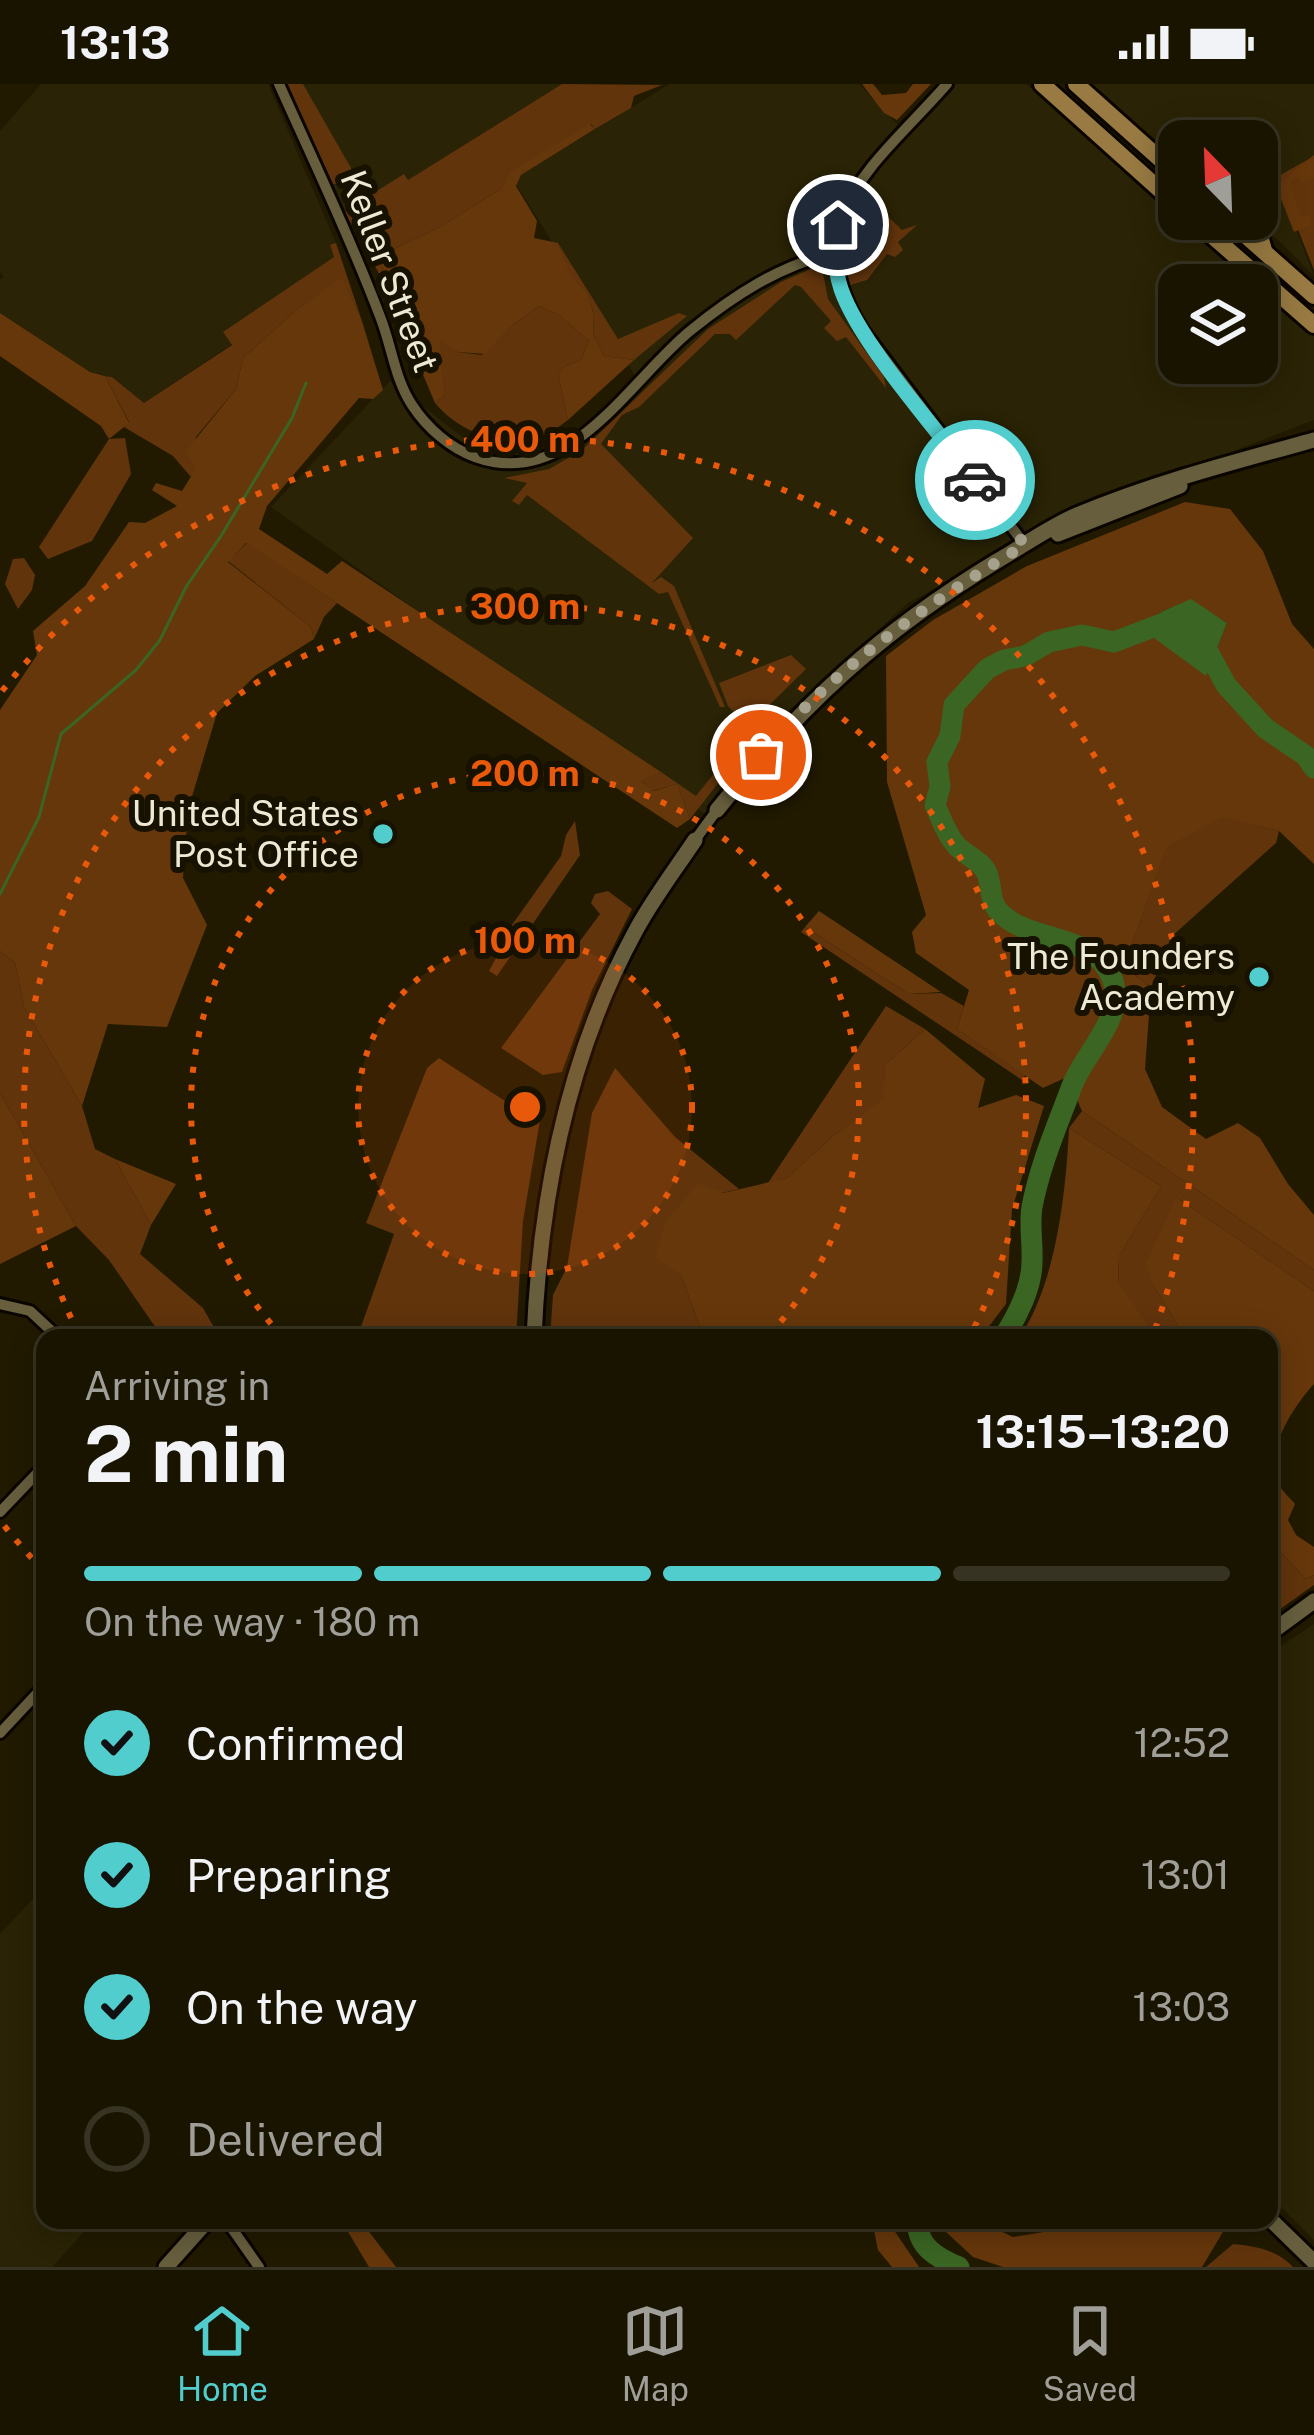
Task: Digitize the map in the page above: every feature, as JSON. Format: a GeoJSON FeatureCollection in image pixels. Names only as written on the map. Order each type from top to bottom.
{"type":"FeatureCollection","features":[{"type":"Feature","properties":{"kind":"main road"},"geometry":{"type":"LineString","coordinates":[[1042,84],[1158,188]]}},
{"type":"Feature","properties":{"kind":"main road"},"geometry":{"type":"LineString","coordinates":[[1076,84],[1158,157]]}},
{"type":"Feature","properties":{"kind":"main road"},"geometry":{"type":"LineString","coordinates":[[1217,240],[1314,325]]}},
{"type":"Feature","properties":{"kind":"main road"},"geometry":{"type":"LineString","coordinates":[[1251,240],[1314,296]]}},
{"type":"Feature","properties":{"kind":"main road"},"geometry":{"type":"LineString","coordinates":[[1261,240],[1264,251]]}},
{"type":"Feature","properties":{"kind":"street","name":"Keller Street"},"geometry":{"type":"LineString","coordinates":[[279,84],[375,304],[405,392],[436,433],[480,459],[518,464],[566,448],[720,308],[790,265],[834,254]]}},
{"type":"Feature","properties":{"kind":"street"},"geometry":{"type":"LineString","coordinates":[[947,84],[856,188],[838,225],[834,254],[844,297],[863,329],[1025,545]]}},
{"type":"Feature","properties":{"kind":"street"},"geometry":{"type":"LineString","coordinates":[[1249,458],[1314,429]]}},
{"type":"Feature","properties":{"kind":"street"},"geometry":{"type":"LineString","coordinates":[[535,1329],[544,1209],[582,1054],[636,931],[695,840],[777,736],[861,656],[929,603],[1074,516],[1152,487],[1314,440]]}},
{"type":"Feature","properties":{"kind":"street"},"geometry":{"type":"LineString","coordinates":[[0,1304],[30,1311],[49,1329]]}},
{"type":"Feature","properties":{"kind":"street"},"geometry":{"type":"LineString","coordinates":[[0,1512],[36,1474]]}},
{"type":"Feature","properties":{"kind":"street"},"geometry":{"type":"LineString","coordinates":[[1278,1627],[1314,1601]]}},
{"type":"Feature","properties":{"kind":"street"},"geometry":{"type":"LineString","coordinates":[[0,1733],[36,1695]]}},
{"type":"Feature","properties":{"kind":"street"},"geometry":{"type":"LineString","coordinates":[[1278,2227],[1314,2262]]}},
{"type":"Feature","properties":{"kind":"street"},"geometry":{"type":"LineString","coordinates":[[166,2267],[200,2229]]}},
{"type":"Feature","properties":{"kind":"street"},"geometry":{"type":"LineString","coordinates":[[232,2229],[259,2267]]}},
{"type":"Feature","properties":{"kind":"shaded area"},"geometry":{"type":"Polygon","coordinates":[[[41,84],[268,84],[336,243],[330,246],[334,257],[224,332],[232,344],[144,403],[112,377],[90,372],[0,313],[0,279],[4,278],[0,272],[0,131],[41,84]]]}},
{"type":"Feature","properties":{"kind":"shaded area"},"geometry":{"type":"Polygon","coordinates":[[[286,84],[562,84],[408,181],[404,175],[345,213],[286,84]]]}},
{"type":"Feature","properties":{"kind":"shaded area"},"geometry":{"type":"Polygon","coordinates":[[[286,84],[303,84],[351,168],[352,177],[346,183],[333,184],[286,84]]]}},
{"type":"Feature","properties":{"kind":"shaded area"},"geometry":{"type":"Polygon","coordinates":[[[562,84],[662,85],[634,96],[631,108],[595,129],[591,124],[440,227],[387,252],[381,260],[385,284],[345,213],[348,209],[404,174],[408,180],[562,84]]]}},
{"type":"Feature","properties":{"kind":"shaded area"},"geometry":{"type":"Polygon","coordinates":[[[670,84],[859,84],[901,128],[948,84],[1026,84],[1158,198],[1158,240],[1206,240],[1234,264],[1158,264],[1158,384],[1278,384],[1278,302],[1314,333],[1314,420],[1083,509],[908,603],[774,724],[706,815],[271,507],[390,381],[473,445],[545,451],[640,384],[513,179],[670,84]]]}},
{"type":"Feature","properties":{"kind":"shaded area"},"geometry":{"type":"Polygon","coordinates":[[[862,84],[873,84],[882,95],[906,93],[913,84],[931,84],[897,120],[884,113],[862,84]]]}},
{"type":"Feature","properties":{"kind":"shaded area"},"geometry":{"type":"Polygon","coordinates":[[[1090,84],[1314,84],[1314,156],[1278,177],[1278,120],[1158,120],[1158,144],[1090,84]]]}},
{"type":"Feature","properties":{"kind":"shaded area"},"geometry":{"type":"Polygon","coordinates":[[[590,124],[595,129],[521,175],[516,186],[537,221],[534,238],[558,243],[571,276],[588,294],[593,334],[604,356],[634,360],[568,420],[558,374],[581,360],[589,341],[559,315],[539,306],[484,354],[458,352],[439,340],[445,395],[435,403],[385,284],[381,260],[387,252],[440,227],[502,188],[511,171],[590,124]]]}},
{"type":"Feature","properties":{"kind":"shaded area"},"geometry":{"type":"Polygon","coordinates":[[[1314,155],[1314,178],[1303,184],[1298,177],[1290,182],[1301,217],[1309,215],[1311,225],[1294,232],[1278,184],[1314,155]]]}},
{"type":"Feature","properties":{"kind":"shaded area"},"geometry":{"type":"Polygon","coordinates":[[[1314,156],[1314,270],[1278,180],[1314,156]]]}},
{"type":"Feature","properties":{"kind":"shaded area"},"geometry":{"type":"Polygon","coordinates":[[[1278,181],[1314,276],[1278,240],[1278,181]]]}},
{"type":"Feature","properties":{"kind":"shaded area"},"geometry":{"type":"Polygon","coordinates":[[[875,204],[902,230],[917,225],[898,242],[903,250],[895,257],[887,254],[867,280],[850,285],[847,239],[856,220],[875,204]]]}},
{"type":"Feature","properties":{"kind":"shaded area"},"geometry":{"type":"Polygon","coordinates":[[[336,243],[361,318],[342,278],[295,311],[243,358],[236,389],[196,437],[196,470],[191,477],[173,456],[124,427],[129,422],[105,376],[144,403],[232,345],[223,332],[334,257],[330,245],[336,243]]]}},
{"type":"Feature","properties":{"kind":"shaded area"},"geometry":{"type":"Polygon","coordinates":[[[558,243],[618,339],[679,313],[687,316],[634,360],[604,356],[593,334],[588,294],[570,276],[558,243]]]}},
{"type":"Feature","properties":{"kind":"shaded area"},"geometry":{"type":"Polygon","coordinates":[[[811,269],[823,273],[828,299],[884,377],[886,388],[846,337],[837,341],[824,328],[831,321],[795,285],[736,340],[730,334],[715,334],[639,407],[622,415],[601,444],[693,538],[652,583],[661,577],[674,586],[725,707],[720,707],[668,592],[659,594],[527,495],[519,505],[512,501],[527,483],[504,478],[549,469],[582,450],[708,329],[781,282],[811,269]]]}},
{"type":"Feature","properties":{"kind":"shaded area"},"geometry":{"type":"Polygon","coordinates":[[[342,277],[361,318],[383,390],[373,399],[359,398],[267,506],[259,529],[327,574],[342,561],[661,772],[641,781],[654,791],[677,784],[690,819],[677,828],[246,543],[228,562],[311,627],[314,639],[255,676],[217,713],[188,810],[183,878],[207,925],[167,1027],[108,1024],[82,1106],[24,1007],[15,963],[0,951],[0,710],[37,655],[33,631],[85,586],[129,522],[145,523],[177,506],[152,490],[156,483],[182,491],[195,470],[186,451],[236,389],[243,358],[342,277]]]}},
{"type":"Feature","properties":{"kind":"shaded area"},"geometry":{"type":"Polygon","coordinates":[[[539,306],[559,315],[589,341],[581,360],[558,374],[568,420],[543,436],[513,441],[483,436],[445,413],[435,403],[445,395],[438,338],[458,352],[482,355],[539,306]]]}},
{"type":"Feature","properties":{"kind":"shaded area"},"geometry":{"type":"Polygon","coordinates":[[[0,313],[90,372],[105,376],[129,423],[109,439],[101,426],[0,356],[0,313]]]}},
{"type":"Feature","properties":{"kind":"shaded area"},"geometry":{"type":"Polygon","coordinates":[[[125,438],[131,474],[92,541],[48,559],[39,547],[109,439],[125,438]]]}},
{"type":"Feature","properties":{"kind":"shaded area"},"geometry":{"type":"Polygon","coordinates":[[[1185,502],[1230,509],[1263,551],[1292,624],[1314,649],[1314,864],[1279,831],[1222,817],[1167,847],[1124,966],[1151,988],[1145,1069],[1162,1107],[1206,1139],[1238,1123],[1260,1138],[1314,1215],[1314,1270],[1082,1111],[1067,1077],[1043,1088],[957,1029],[969,990],[916,953],[912,932],[926,915],[887,782],[886,656],[933,620],[1027,566],[1185,502]],[[1191,600],[1139,626],[1206,675],[1227,623],[1191,600]]]}},
{"type":"Feature","properties":{"kind":"shaded area"},"geometry":{"type":"Polygon","coordinates":[[[247,543],[337,603],[314,639],[311,627],[228,561],[247,543]]]}},
{"type":"Feature","properties":{"kind":"shaded area"},"geometry":{"type":"Polygon","coordinates":[[[24,558],[35,575],[32,590],[18,609],[5,584],[13,559],[24,558]]]}},
{"type":"Feature","properties":{"kind":"shaded area"},"geometry":{"type":"Polygon","coordinates":[[[1191,599],[1227,623],[1206,676],[1139,627],[1191,599]]]}},
{"type":"Feature","properties":{"kind":"shaded area"},"geometry":{"type":"Polygon","coordinates":[[[791,655],[806,669],[748,726],[728,706],[719,683],[791,655]]]}},
{"type":"Feature","properties":{"kind":"shaded area"},"geometry":{"type":"Polygon","coordinates":[[[728,756],[734,763],[690,819],[677,784],[653,791],[640,780],[661,772],[696,796],[728,756]]]}},
{"type":"Feature","properties":{"kind":"shaded area"},"geometry":{"type":"Polygon","coordinates":[[[1222,816],[1279,831],[1276,843],[1171,937],[1151,988],[1124,966],[1167,846],[1222,816]]]}},
{"type":"Feature","properties":{"kind":"shaded area"},"geometry":{"type":"Polygon","coordinates":[[[575,821],[580,855],[497,976],[489,971],[496,958],[492,953],[561,856],[575,821]]]}},
{"type":"Feature","properties":{"kind":"shaded area"},"geometry":{"type":"Polygon","coordinates":[[[608,891],[632,909],[592,990],[562,1072],[543,1075],[501,1048],[600,914],[591,903],[595,894],[608,891]]]}},
{"type":"Feature","properties":{"kind":"shaded area"},"geometry":{"type":"Polygon","coordinates":[[[819,911],[941,992],[909,994],[805,927],[819,911]]]}},
{"type":"Feature","properties":{"kind":"shaded area"},"geometry":{"type":"Polygon","coordinates":[[[805,927],[909,994],[941,993],[964,1006],[957,1029],[1025,1075],[1022,1080],[801,932],[805,927]]]}},
{"type":"Feature","properties":{"kind":"shaded area"},"geometry":{"type":"Polygon","coordinates":[[[0,951],[15,963],[24,1007],[82,1106],[95,1149],[115,1159],[151,1225],[140,1254],[203,1308],[215,1329],[157,1329],[109,1260],[76,1226],[0,1093],[0,951]]]}},
{"type":"Feature","properties":{"kind":"shaded area"},"geometry":{"type":"Polygon","coordinates":[[[886,1006],[925,1029],[885,1065],[884,1099],[834,1135],[787,1178],[768,1183],[886,1006]]]}},
{"type":"Feature","properties":{"kind":"shaded area"},"geometry":{"type":"Polygon","coordinates":[[[925,1029],[985,1079],[978,1108],[1016,1095],[1044,1106],[1012,1209],[1006,1304],[987,1329],[701,1329],[681,1275],[655,1258],[666,1220],[699,1183],[723,1193],[787,1178],[883,1099],[885,1065],[925,1029]]]}},
{"type":"Feature","properties":{"kind":"shaded area"},"geometry":{"type":"Polygon","coordinates":[[[439,1058],[540,1120],[523,1221],[517,1329],[360,1329],[394,1234],[366,1223],[427,1068],[439,1058]]]}},
{"type":"Feature","properties":{"kind":"shaded area"},"geometry":{"type":"Polygon","coordinates":[[[615,1068],[675,1137],[739,1189],[722,1193],[681,1275],[701,1329],[551,1329],[553,1295],[567,1267],[592,1113],[615,1068]]]}},
{"type":"Feature","properties":{"kind":"shaded area"},"geometry":{"type":"Polygon","coordinates":[[[0,1093],[76,1226],[0,1264],[0,1093]]]}},
{"type":"Feature","properties":{"kind":"shaded area"},"geometry":{"type":"Polygon","coordinates":[[[1082,1111],[1314,1270],[1314,1291],[1176,1197],[1153,1285],[1180,1329],[1152,1329],[1118,1284],[1119,1256],[1161,1186],[1069,1128],[1082,1111]]]}},
{"type":"Feature","properties":{"kind":"shaded area"},"geometry":{"type":"Polygon","coordinates":[[[1069,1128],[1161,1186],[1119,1256],[1118,1283],[1152,1329],[1024,1329],[1050,1265],[1069,1128]]]}},
{"type":"Feature","properties":{"kind":"shaded area"},"geometry":{"type":"Polygon","coordinates":[[[115,1159],[176,1184],[151,1225],[115,1159]]]}},
{"type":"Feature","properties":{"kind":"shaded area"},"geometry":{"type":"Polygon","coordinates":[[[1176,1197],[1314,1291],[1314,1384],[1278,1442],[1278,1329],[1180,1329],[1153,1285],[1146,1263],[1176,1197]]]}},
{"type":"Feature","properties":{"kind":"shaded area"},"geometry":{"type":"Polygon","coordinates":[[[1278,1484],[1295,1504],[1288,1520],[1296,1535],[1314,1547],[1314,1575],[1306,1579],[1278,1547],[1278,1484]]]}},
{"type":"Feature","properties":{"kind":"shaded area"},"geometry":{"type":"Polygon","coordinates":[[[1278,1547],[1306,1579],[1314,1575],[1314,1585],[1278,1611],[1278,1547]]]}},
{"type":"Feature","properties":{"kind":"shaded area"},"geometry":{"type":"Polygon","coordinates":[[[1314,1624],[1314,2240],[1278,2204],[1278,1648],[1314,1624]]]}},
{"type":"Feature","properties":{"kind":"shaded area"},"geometry":{"type":"Polygon","coordinates":[[[36,1896],[36,2229],[87,2229],[52,2267],[0,2267],[0,1934],[36,1896]]]}},
{"type":"Feature","properties":{"kind":"shaded area"},"geometry":{"type":"Polygon","coordinates":[[[346,2229],[367,2229],[396,2267],[369,2267],[346,2229]]]}},
{"type":"Feature","properties":{"kind":"shaded area"},"geometry":{"type":"Polygon","coordinates":[[[874,2229],[893,2229],[919,2267],[892,2267],[878,2250],[874,2229]]]}},
{"type":"Feature","properties":{"kind":"shaded area"},"geometry":{"type":"Polygon","coordinates":[[[996,2229],[1013,2237],[1051,2229],[1225,2229],[1202,2267],[1003,2267],[973,2257],[945,2231],[996,2229]]]}},
{"type":"Feature","properties":{"kind":"shaded area"},"geometry":{"type":"Polygon","coordinates":[[[1233,2244],[1265,2250],[1293,2267],[1206,2267],[1233,2244]]]}},
{"type":"Feature","properties":{"kind":"waterway"},"geometry":{"type":"LineString","coordinates":[[0,894],[39,817],[61,734],[136,670],[160,640],[186,587],[292,418],[306,383]]}},
{"type":"Feature","properties":{"kind":"waterway"},"geometry":{"type":"LineString","coordinates":[[1008,1329],[1029,1281],[1032,1207],[1044,1161],[1078,1073],[1109,1021],[1115,992],[1112,978],[1093,955],[1024,928],[999,911],[986,871],[952,841],[935,805],[940,787],[937,762],[950,736],[954,705],[987,669],[1049,642],[1082,635],[1114,642],[1169,621]]}},
{"type":"Feature","properties":{"kind":"waterway"},"geometry":{"type":"LineString","coordinates":[[1199,635],[1226,685],[1265,728],[1306,756],[1314,768]]}},
{"type":"Feature","properties":{"kind":"waterway"},"geometry":{"type":"LineString","coordinates":[[918,2229],[924,2244],[959,2267]]}},
{"type":"Feature","properties":{"kind":"way so far"},"geometry":{"type":"LineString","coordinates":[[761,755],[813,699],[892,631],[1025,545],[975,480]]}},
{"type":"Feature","properties":{"kind":"place","name":"United States Post Office"},"geometry":{"type":"Point","coordinates":[383,834]}},
{"type":"Feature","properties":{"kind":"place","name":"The Founders Academy"},"geometry":{"type":"Point","coordinates":[1259,977]}},
{"type":"Feature","properties":{"kind":"route"},"geometry":{"type":"LineString","coordinates":[[838,225],[834,254],[844,297],[975,480]]}}]}
